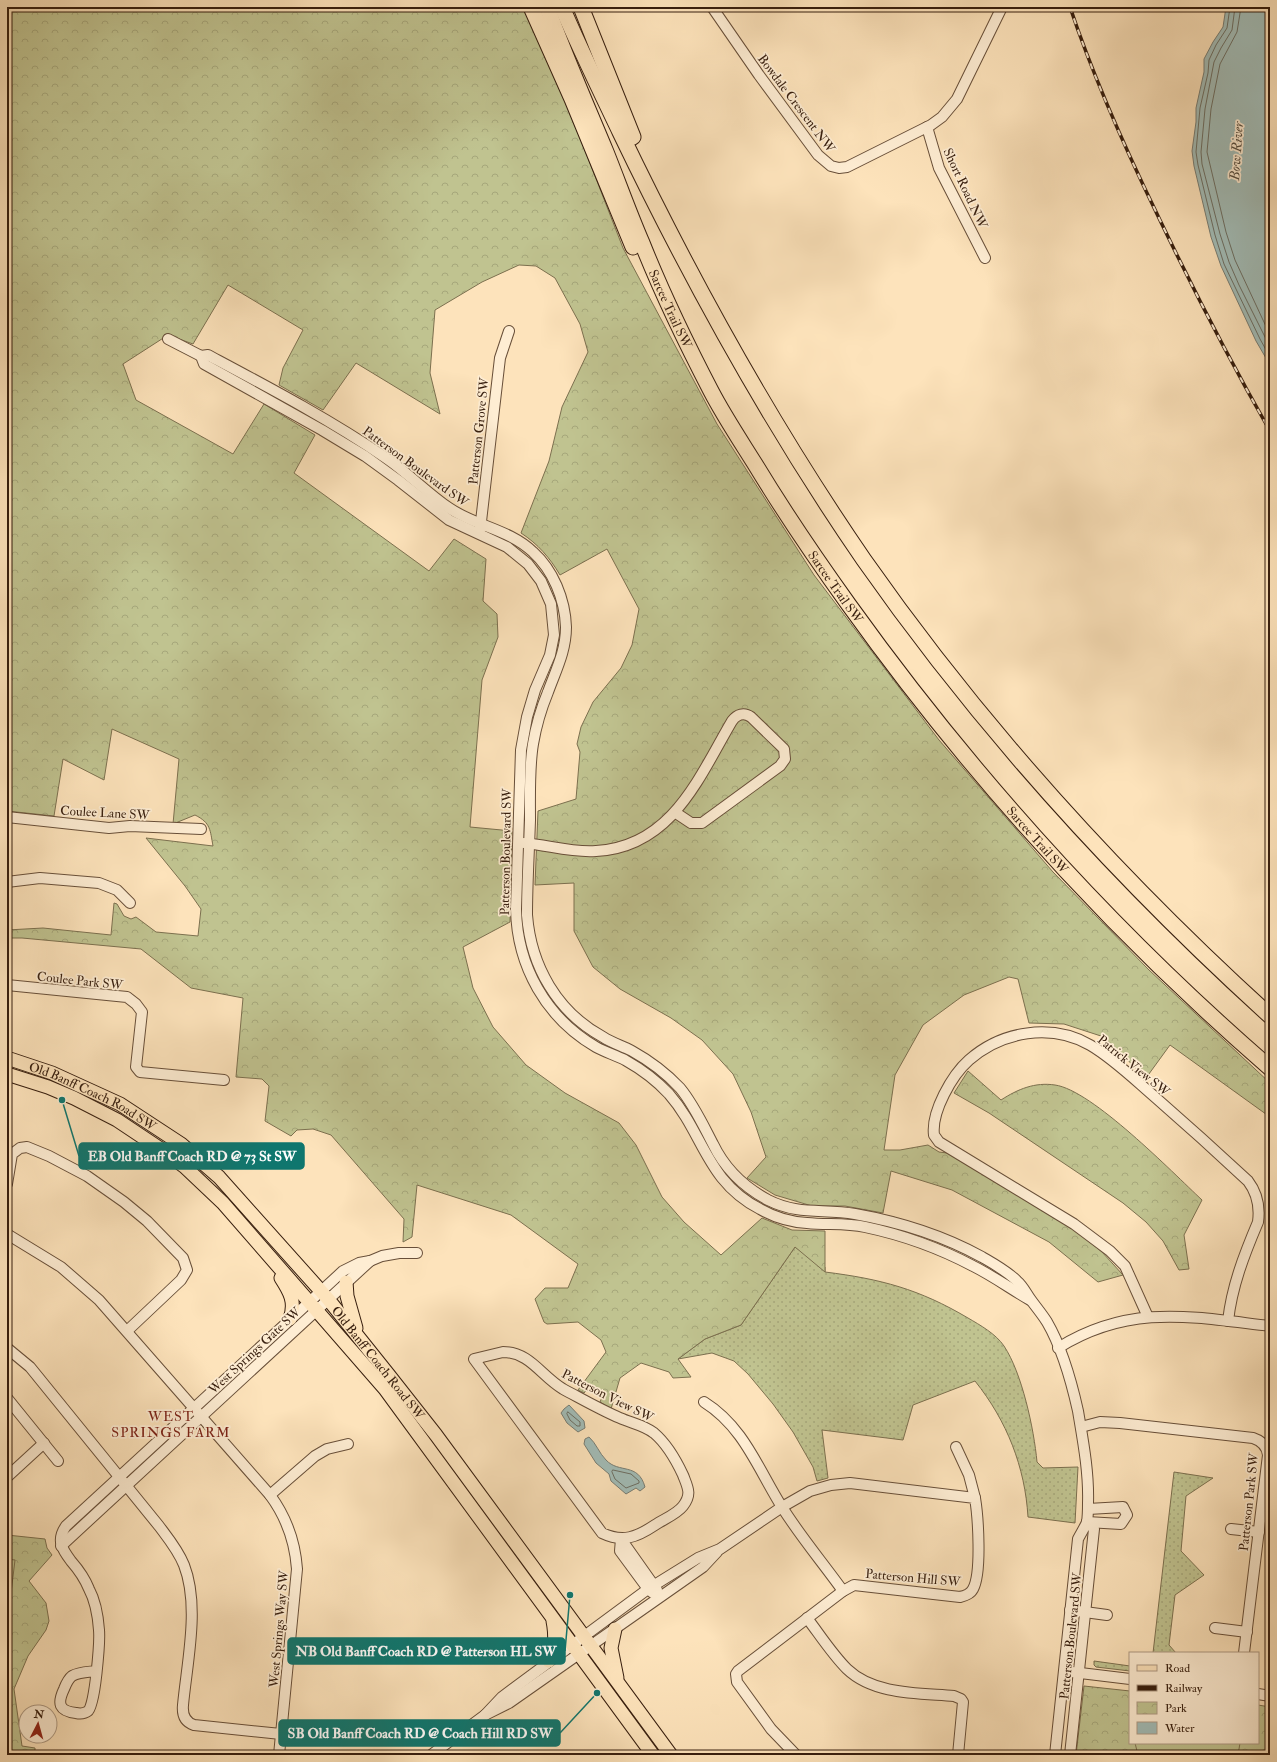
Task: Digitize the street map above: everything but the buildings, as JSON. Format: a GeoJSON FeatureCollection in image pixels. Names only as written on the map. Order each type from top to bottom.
{"type":"FeatureCollection","features":[{"type":"Feature","properties":{"kind":"highway"},"geometry":{"type":"LineString","coordinates":[[531,7],[572,99],[638,259],[690,359],[712,392]]}},
{"type":"Feature","properties":{"kind":"highway"},"geometry":{"type":"LineString","coordinates":[[542,7],[559,41]]}},
{"type":"Feature","properties":{"kind":"highway","name":"Sarcee Trail SW"},"geometry":{"type":"LineString","coordinates":[[547,7],[559,41],[641,242],[662,290],[712,392],[771,490],[824,571],[895,667],[973,765],[1045,848],[1113,921],[1182,988],[1270,1068]]}},
{"type":"Feature","properties":{"kind":"highway"},"geometry":{"type":"LineString","coordinates":[[562,7],[598,87],[656,207],[746,372],[790,446],[865,561],[919,635],[998,735],[1076,823],[1167,919],[1270,1016]]}},
{"type":"Feature","properties":{"kind":"highway"},"geometry":{"type":"LineString","coordinates":[[581,7],[642,160],[656,207]]}},
{"type":"Feature","properties":{"kind":"main road"},"geometry":{"type":"LineString","coordinates":[[7,1051],[52,1073]]}},
{"type":"Feature","properties":{"kind":"main road","name":"Old Banff Coach Road SW"},"geometry":{"type":"LineString","coordinates":[[7,1058],[52,1073],[120,1104],[181,1144],[219,1177],[324,1295],[436,1435],[671,1755]]}},
{"type":"Feature","properties":{"kind":"main road","name":"Old Banff Coach Road SW"},"geometry":{"type":"LineString","coordinates":[[7,1074],[48,1087],[74,1098],[117,1120],[142,1135],[185,1167],[204,1184],[262,1247],[385,1389],[653,1755]]}},
{"type":"Feature","properties":{"kind":"main road"},"geometry":{"type":"LineString","coordinates":[[262,1247],[290,1294],[293,1308],[290,1319]]}},
{"type":"Feature","properties":{"kind":"main road"},"geometry":{"type":"LineString","coordinates":[[346,1282],[347,1296],[358,1336]]}},
{"type":"Feature","properties":{"kind":"main road"},"geometry":{"type":"LineString","coordinates":[[549,1661],[555,1644],[556,1635],[552,1619]]}},
{"type":"Feature","properties":{"kind":"main road"},"geometry":{"type":"LineString","coordinates":[[615,1629],[611,1643],[618,1683]]}},
{"type":"Feature","properties":{"kind":"street","name":"Bowdale Crescent NW"},"geometry":{"type":"LineString","coordinates":[[712,7],[766,85],[818,155],[829,165],[841,168],[854,164],[927,127],[942,117],[953,105],[1002,7]]}},
{"type":"Feature","properties":{"kind":"street","name":"Short Road NW"},"geometry":{"type":"LineString","coordinates":[[927,127],[939,168],[985,258]]}},
{"type":"Feature","properties":{"kind":"street","name":"Patterson Grove SW"},"geometry":{"type":"LineString","coordinates":[[479,535],[500,358],[509,331]]}},
{"type":"Feature","properties":{"kind":"street","name":"Patterson Boulevard SW"},"geometry":{"type":"LineString","coordinates":[[168,339],[201,356],[208,355],[328,421],[401,469],[450,509],[508,535],[526,546],[538,557],[556,584],[565,615],[566,634],[563,655],[538,720],[531,764],[527,906],[533,951],[545,980],[564,1006],[584,1025],[603,1037],[633,1051],[655,1065],[686,1096],[714,1147],[734,1176],[756,1194],[779,1205],[790,1208],[810,1212],[854,1214],[898,1223],[940,1237],[977,1254],[1005,1271],[1019,1282],[1047,1322],[1071,1384],[1081,1427],[1087,1477],[1088,1509],[1087,1522],[1078,1539],[1055,1755]]}},
{"type":"Feature","properties":{"kind":"street","name":"Patterson Boulevard SW"},"geometry":{"type":"LineString","coordinates":[[201,356],[204,364],[322,430],[365,456],[398,480],[442,516],[506,547],[528,564],[544,586],[551,604],[554,635],[550,655],[535,690],[527,717],[520,763],[517,926],[522,955],[535,985],[551,1009],[575,1032],[596,1047],[624,1060],[658,1083],[678,1105],[713,1168],[739,1195],[759,1209],[777,1217],[797,1222],[858,1226],[895,1234],[923,1243],[975,1266],[1032,1301]]}},
{"type":"Feature","properties":{"kind":"street"},"geometry":{"type":"LineString","coordinates":[[322,430],[328,421]]}},
{"type":"Feature","properties":{"kind":"street"},"geometry":{"type":"LineString","coordinates":[[553,616],[565,615]]}},
{"type":"Feature","properties":{"kind":"street"},"geometry":{"type":"LineString","coordinates":[[518,842],[585,851],[610,850],[641,839],[676,813],[734,718],[742,714],[748,715],[784,749],[785,759],[780,766],[702,823],[691,823],[676,813]]}},
{"type":"Feature","properties":{"kind":"street"},"geometry":{"type":"LineString","coordinates":[[527,717],[538,720]]}},
{"type":"Feature","properties":{"kind":"street","name":"Coulee Lane SW"},"geometry":{"type":"LineString","coordinates":[[7,817],[109,828],[130,826],[201,830]]}},
{"type":"Feature","properties":{"kind":"street"},"geometry":{"type":"LineString","coordinates":[[7,882],[40,878],[99,884],[117,890],[130,903]]}},
{"type":"Feature","properties":{"kind":"street"},"geometry":{"type":"LineString","coordinates":[[535,985],[545,980]]}},
{"type":"Feature","properties":{"kind":"street","name":"Coulee Park SW"},"geometry":{"type":"LineString","coordinates":[[7,985],[127,997],[136,1004],[142,1012],[136,1067],[140,1072],[224,1080]]}},
{"type":"Feature","properties":{"kind":"street","name":"Patrick View SW"},"geometry":{"type":"LineString","coordinates":[[1148,1316],[1125,1266],[1110,1251],[1074,1224],[939,1142],[934,1135],[936,1120],[950,1083],[967,1062],[984,1049],[1006,1038],[1034,1032],[1054,1033],[1081,1041],[1097,1050],[1122,1070],[1248,1181],[1253,1188],[1258,1201],[1259,1216],[1258,1222],[1241,1262],[1231,1300],[1228,1321]]}},
{"type":"Feature","properties":{"kind":"street"},"geometry":{"type":"LineString","coordinates":[[648,1075],[655,1065]]}},
{"type":"Feature","properties":{"kind":"street"},"geometry":{"type":"LineString","coordinates":[[7,1184],[12,1154],[20,1148],[30,1148],[69,1165],[104,1186],[147,1221],[180,1255],[187,1266],[186,1274],[127,1331]]}},
{"type":"Feature","properties":{"kind":"street","name":"West Springs Way SW"},"geometry":{"type":"LineString","coordinates":[[7,1234],[37,1251],[71,1274],[99,1300],[270,1495],[282,1514],[293,1541],[297,1570],[279,1755]]}},
{"type":"Feature","properties":{"kind":"street"},"geometry":{"type":"LineString","coordinates":[[324,1295],[343,1271],[359,1262],[370,1261],[390,1255],[417,1253]]}},
{"type":"Feature","properties":{"kind":"street"},"geometry":{"type":"LineString","coordinates":[[324,1295],[346,1282],[370,1261]]}},
{"type":"Feature","properties":{"kind":"street","name":"West Springs Gate SW"},"geometry":{"type":"LineString","coordinates":[[61,1546],[201,1416],[324,1295]]}},
{"type":"Feature","properties":{"kind":"street","name":"West Springs Gate SW"},"geometry":{"type":"LineString","coordinates":[[61,1546],[61,1537],[66,1526],[290,1319],[313,1306]]}},
{"type":"Feature","properties":{"kind":"street"},"geometry":{"type":"LineString","coordinates":[[1058,1348],[1092,1330],[1148,1316],[1183,1316],[1270,1326]]}},
{"type":"Feature","properties":{"kind":"street"},"geometry":{"type":"LineString","coordinates":[[7,1348],[30,1367],[174,1545],[184,1564],[189,1579],[192,1602],[182,1711],[186,1720],[194,1725],[281,1734]]}},
{"type":"Feature","properties":{"kind":"street","name":"Patterson View SW"},"geometry":{"type":"LineString","coordinates":[[503,1352],[523,1356],[540,1372],[562,1388],[620,1418],[649,1430],[663,1442],[678,1464],[689,1488],[687,1499],[682,1507],[641,1534],[621,1539],[607,1536],[599,1530],[474,1359],[503,1352]]}},
{"type":"Feature","properties":{"kind":"street"},"geometry":{"type":"LineString","coordinates":[[7,1398],[58,1461]]}},
{"type":"Feature","properties":{"kind":"street"},"geometry":{"type":"LineString","coordinates":[[704,1402],[716,1410],[729,1422],[764,1472],[782,1507],[843,1591]]}},
{"type":"Feature","properties":{"kind":"street","name":"Patterson Park SW"},"geometry":{"type":"LineString","coordinates":[[1081,1427],[1100,1422],[1120,1423],[1259,1440],[1266,1447],[1268,1455],[1244,1652]]}},
{"type":"Feature","properties":{"kind":"street"},"geometry":{"type":"LineString","coordinates":[[7,1477],[44,1443]]}},
{"type":"Feature","properties":{"kind":"street"},"geometry":{"type":"LineString","coordinates":[[270,1495],[315,1456],[327,1449],[348,1444]]}},
{"type":"Feature","properties":{"kind":"street","name":"Patterson Hill SW"},"geometry":{"type":"LineString","coordinates":[[796,1755],[772,1729],[737,1682],[736,1674],[739,1668],[843,1591],[857,1585],[960,1597],[969,1593],[975,1584],[978,1558],[975,1498],[969,1475],[956,1447]]}},
{"type":"Feature","properties":{"kind":"street"},"geometry":{"type":"LineString","coordinates":[[431,1755],[485,1715],[509,1703],[587,1641],[651,1587],[698,1558],[720,1549],[782,1507],[810,1491],[841,1484],[975,1498]]}},
{"type":"Feature","properties":{"kind":"street"},"geometry":{"type":"LineString","coordinates":[[1087,1522],[1121,1524],[1127,1516],[1123,1507],[1088,1509]]}},
{"type":"Feature","properties":{"kind":"street","name":"Patterson Boulevard SW"},"geometry":{"type":"LineString","coordinates":[[1070,1755],[1094,1528],[1087,1522]]}},
{"type":"Feature","properties":{"kind":"street"},"geometry":{"type":"LineString","coordinates":[[1231,1528],[1259,1532]]}},
{"type":"Feature","properties":{"kind":"street"},"geometry":{"type":"LineString","coordinates":[[621,1539],[651,1587],[660,1598]]}},
{"type":"Feature","properties":{"kind":"street"},"geometry":{"type":"LineString","coordinates":[[61,1546],[65,1554],[84,1579],[95,1604],[99,1635],[96,1671],[92,1705],[89,1711],[80,1714],[64,1710],[61,1706],[60,1697],[69,1679],[75,1675],[96,1671]]}},
{"type":"Feature","properties":{"kind":"street"},"geometry":{"type":"LineString","coordinates":[[587,1641],[615,1629],[660,1598],[704,1567],[720,1549]]}},
{"type":"Feature","properties":{"kind":"street"},"geometry":{"type":"LineString","coordinates":[[1070,1610],[1107,1615]]}},
{"type":"Feature","properties":{"kind":"street"},"geometry":{"type":"LineString","coordinates":[[807,1618],[847,1669],[869,1684],[899,1691],[954,1696],[961,1699],[963,1702],[958,1755]]}},
{"type":"Feature","properties":{"kind":"street"},"geometry":{"type":"LineString","coordinates":[[1215,1628],[1247,1632]]}},
{"type":"Feature","properties":{"kind":"street"},"geometry":{"type":"LineString","coordinates":[[485,1715],[502,1697],[549,1661],[575,1650]]}},
{"type":"Feature","properties":{"kind":"street"},"geometry":{"type":"LineString","coordinates":[[1064,1671],[1129,1679]]}},
{"type":"Feature","properties":{"kind":"street"},"geometry":{"type":"LineString","coordinates":[[1259,1694],[1270,1696]]}},
{"type":"Feature","properties":{"kind":"green space"},"geometry":{"type":"Polygon","coordinates":[[[7,7],[525,7],[572,117],[623,248],[717,424],[814,575],[939,740],[1053,872],[1149,970],[1270,1083],[1270,1117],[1170,1045],[1146,1078],[1104,1037],[1064,1024],[1029,1023],[1018,979],[1009,977],[964,995],[923,1025],[895,1075],[884,1150],[900,1150],[928,1145],[939,1152],[947,1153],[1074,1229],[1102,1252],[1123,1275],[1098,1282],[1049,1242],[952,1190],[891,1171],[883,1213],[845,1206],[812,1206],[775,1195],[747,1178],[766,1157],[751,1112],[733,1074],[702,1040],[671,1018],[620,989],[593,967],[574,931],[574,883],[535,885],[538,811],[576,799],[580,752],[577,744],[581,727],[593,702],[621,668],[632,645],[639,609],[607,549],[560,575],[543,552],[521,533],[549,461],[562,407],[588,352],[580,324],[555,278],[536,266],[519,265],[482,282],[435,310],[430,373],[440,414],[356,363],[323,410],[279,385],[283,368],[303,330],[228,285],[193,344],[168,335],[123,364],[136,400],[233,454],[264,404],[315,435],[294,473],[429,571],[454,539],[486,559],[483,601],[497,614],[498,637],[482,680],[470,827],[512,831],[510,922],[463,947],[473,988],[493,1027],[526,1065],[565,1093],[619,1123],[636,1145],[662,1197],[684,1222],[721,1255],[762,1218],[792,1230],[825,1231],[825,1272],[795,1247],[741,1325],[705,1339],[678,1359],[691,1377],[673,1378],[669,1372],[641,1363],[620,1378],[611,1409],[600,1402],[603,1395],[589,1387],[584,1393],[578,1390],[606,1352],[601,1340],[578,1322],[547,1324],[544,1322],[535,1299],[545,1288],[568,1288],[578,1264],[511,1215],[417,1185],[412,1237],[403,1242],[404,1219],[331,1135],[313,1129],[297,1130],[291,1136],[265,1121],[269,1086],[262,1079],[236,1077],[243,998],[191,988],[141,949],[22,938],[7,938],[7,930],[43,928],[111,935],[114,903],[117,904],[124,916],[131,919],[136,917],[156,932],[198,936],[201,909],[185,886],[146,838],[213,846],[207,824],[195,815],[173,824],[179,759],[112,729],[104,780],[63,759],[54,816],[7,811],[7,7]]]}},
{"type":"Feature","properties":{"kind":"green space"},"geometry":{"type":"Polygon","coordinates":[[[968,1071],[1001,1100],[1027,1087],[1048,1084],[1071,1090],[1110,1116],[1131,1134],[1202,1200],[1184,1235],[1189,1269],[1179,1270],[1163,1241],[1146,1222],[1123,1203],[989,1113],[954,1093],[968,1071]]]}},
{"type":"Feature","properties":{"kind":"green space"},"geometry":{"type":"Polygon","coordinates":[[[795,1247],[825,1267],[825,1272],[882,1282],[916,1293],[950,1308],[968,1318],[997,1338],[1004,1346],[1010,1357],[1022,1386],[1030,1418],[1037,1462],[1043,1468],[1078,1467],[1075,1523],[1028,1517],[1023,1480],[1012,1445],[996,1412],[975,1381],[913,1405],[903,1440],[822,1430],[828,1478],[817,1481],[813,1467],[793,1432],[773,1404],[748,1374],[734,1361],[712,1353],[678,1359],[705,1339],[741,1325],[795,1247]]]}},
{"type":"Feature","properties":{"kind":"green space"},"geometry":{"type":"Polygon","coordinates":[[[1174,1472],[1213,1478],[1186,1496],[1181,1551],[1204,1575],[1175,1595],[1169,1645],[1175,1652],[1153,1652],[1174,1472]]]}},
{"type":"Feature","properties":{"kind":"green space"},"geometry":{"type":"Polygon","coordinates":[[[7,1535],[45,1539],[47,1548],[52,1555],[29,1581],[46,1603],[49,1621],[46,1630],[28,1656],[14,1689],[18,1718],[18,1744],[35,1748],[35,1755],[7,1755],[7,1535]]]}},
{"type":"Feature","properties":{"kind":"green space"},"geometry":{"type":"Polygon","coordinates":[[[7,1559],[15,1560],[7,1626],[7,1559]]]}},
{"type":"Feature","properties":{"kind":"green space"},"geometry":{"type":"Polygon","coordinates":[[[1094,1661],[1129,1666],[1129,1671],[1096,1667],[1094,1665],[1094,1661]]]}},
{"type":"Feature","properties":{"kind":"green space"},"geometry":{"type":"Polygon","coordinates":[[[1084,1686],[1129,1691],[1129,1744],[1259,1744],[1259,1705],[1270,1707],[1270,1755],[1076,1755],[1084,1686]]]}},
{"type":"Feature","properties":{"kind":"green space"},"geometry":{"type":"Polygon","coordinates":[[[1135,1744],[1240,1744],[1238,1755],[1138,1755],[1135,1744]]]}},
{"type":"Feature","properties":{"kind":"water","name":"Bow River"},"geometry":{"type":"Polygon","coordinates":[[[1226,7],[1270,7],[1270,365],[1256,341],[1221,266],[1211,237],[1194,166],[1192,151],[1196,122],[1196,108],[1204,72],[1204,59],[1223,27],[1226,7]]]}},
{"type":"Feature","properties":{"kind":"water"},"geometry":{"type":"Polygon","coordinates":[[[569,1405],[584,1421],[585,1428],[578,1432],[567,1423],[561,1413],[569,1405]]]}},
{"type":"Feature","properties":{"kind":"water"},"geometry":{"type":"Polygon","coordinates":[[[589,1437],[606,1460],[617,1467],[628,1469],[638,1474],[645,1487],[640,1491],[636,1488],[626,1494],[611,1481],[609,1474],[596,1463],[584,1444],[585,1439],[589,1437]]]}},
{"type":"Feature","properties":{"kind":"railway"},"geometry":{"type":"LineString","coordinates":[[1070,7],[1100,87],[1146,190],[1212,325],[1270,431]]}},
{"type":"Feature","properties":{"kind":"place","name":"EB Old Banff Coach RD @ 73 St SW"},"geometry":{"type":"Point","coordinates":[62,1100]}},
{"type":"Feature","properties":{"kind":"place","name":"NB Old Banff Coach RD @ Patterson HL SW"},"geometry":{"type":"Point","coordinates":[570,1595]}},
{"type":"Feature","properties":{"kind":"place","name":"SB Old Banff Coach RD @ Coach Hill RD SW"},"geometry":{"type":"Point","coordinates":[597,1693]}},
{"type":"Feature","properties":{"kind":"district","name":"WEST SPRINGS FARM"},"geometry":{"type":"Point","coordinates":[171,1424]}}]}
